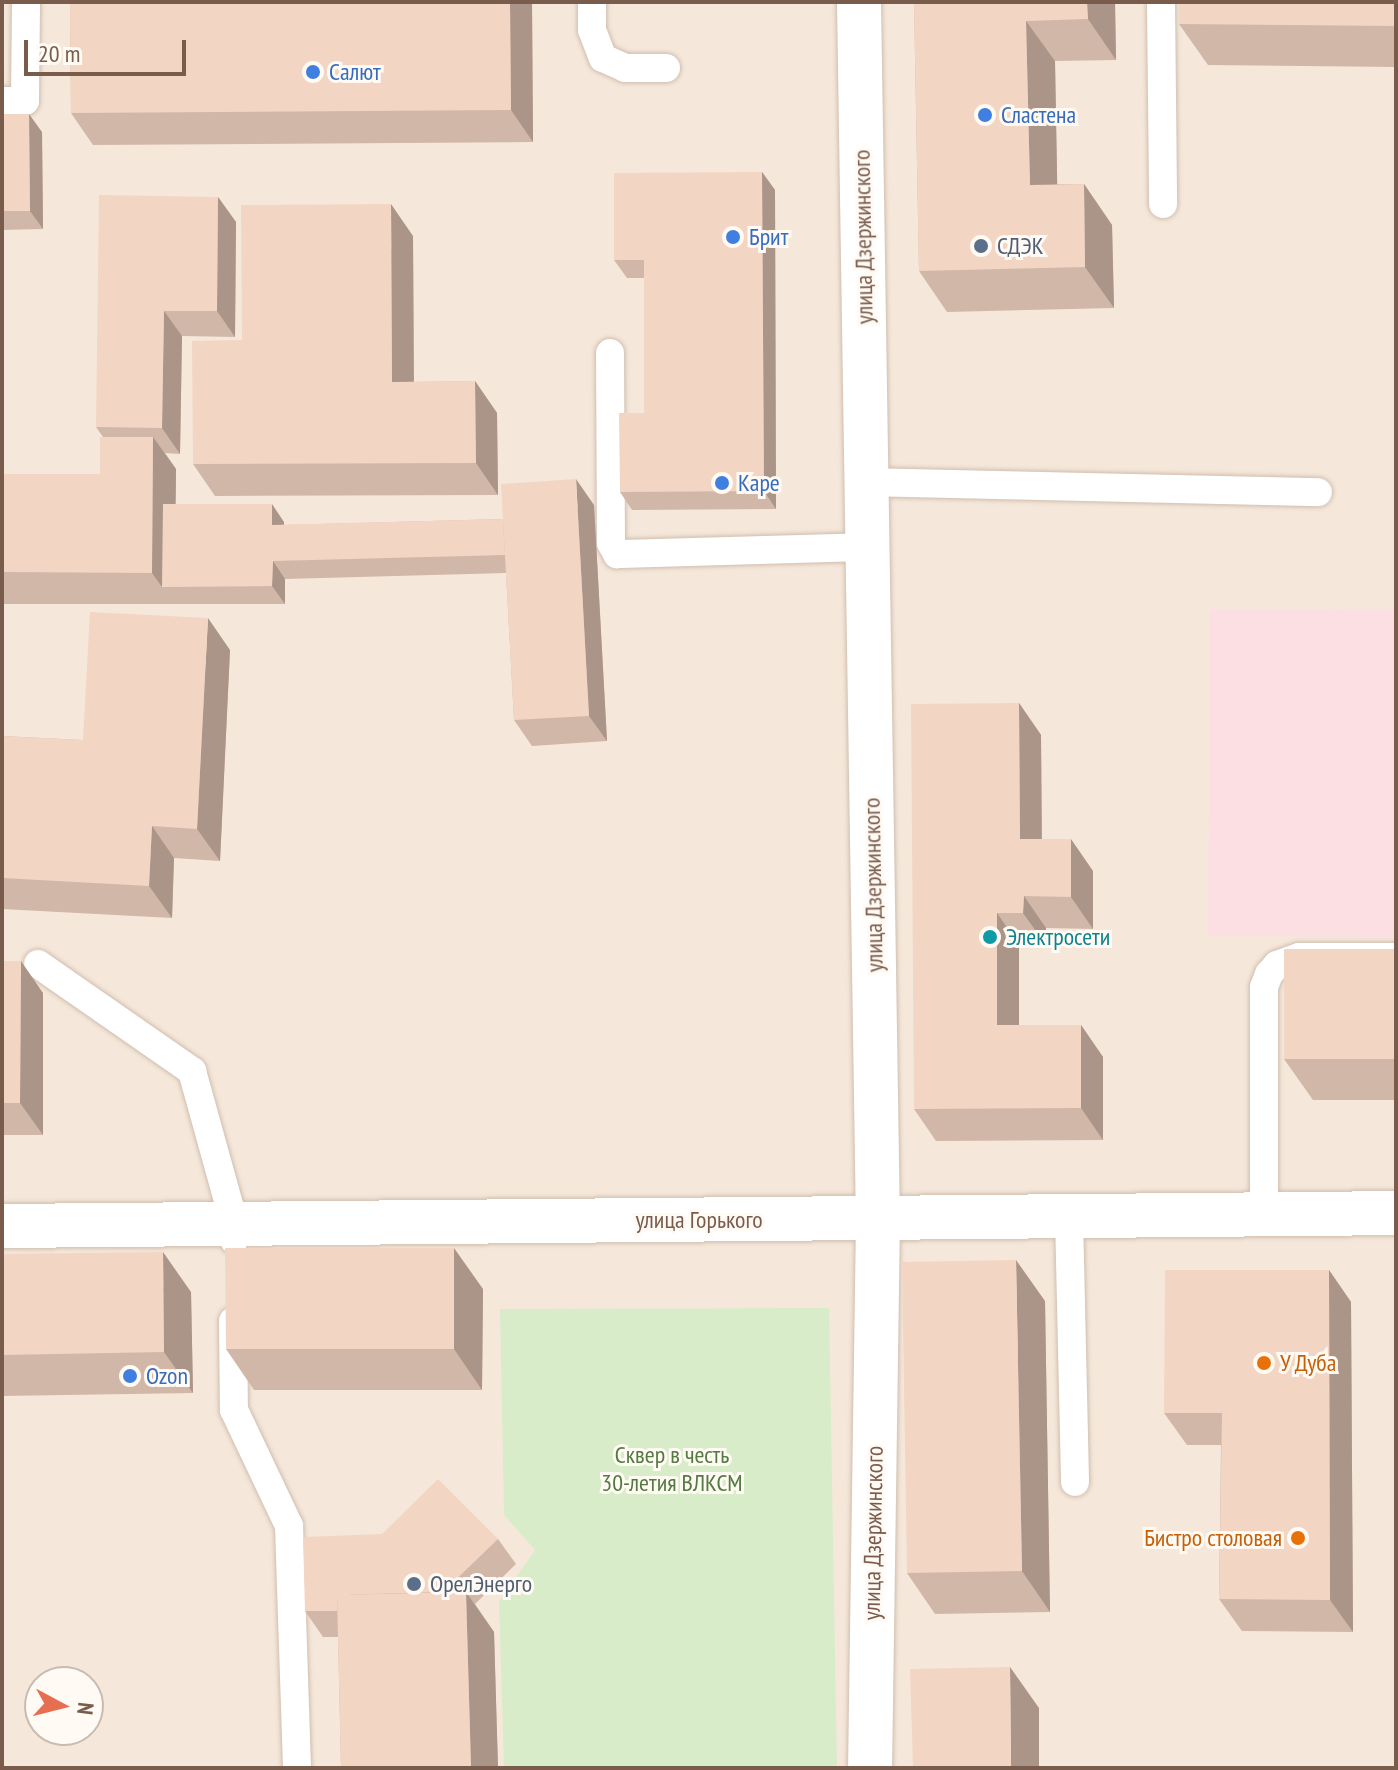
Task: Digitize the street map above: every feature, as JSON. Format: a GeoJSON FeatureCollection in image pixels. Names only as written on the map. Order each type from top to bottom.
{"type":"FeatureCollection","features":[{"type":"Feature","properties":{"kind":"street","name":"улица Дзержинского"},"geometry":{"type":"LineString","coordinates":[[859,2],[878,1219],[870,1768]]}},
{"type":"Feature","properties":{"kind":"street","name":"улица Горького"},"geometry":{"type":"LineString","coordinates":[[2,1226],[1396,1213]]}},
{"type":"Feature","properties":{"kind":"lane"},"geometry":{"type":"LineString","coordinates":[[2,101],[25,101],[26,2]]}},
{"type":"Feature","properties":{"kind":"lane"},"geometry":{"type":"LineString","coordinates":[[592,2],[593,38],[603,58],[625,68],[666,68]]}},
{"type":"Feature","properties":{"kind":"lane"},"geometry":{"type":"LineString","coordinates":[[1161,2],[1163,204]]}},
{"type":"Feature","properties":{"kind":"lane"},"geometry":{"type":"LineString","coordinates":[[610,353],[611,543],[617,554],[867,547]]}},
{"type":"Feature","properties":{"kind":"lane"},"geometry":{"type":"LineString","coordinates":[[866,482],[1318,492]]}},
{"type":"Feature","properties":{"kind":"lane"},"geometry":{"type":"LineString","coordinates":[[1264,1213],[1264,987],[1269,974],[1277,965],[1299,957],[1396,957]]}},
{"type":"Feature","properties":{"kind":"lane"},"geometry":{"type":"LineString","coordinates":[[38,964],[192,1071],[234,1222],[233,1269]]}},
{"type":"Feature","properties":{"kind":"lane"},"geometry":{"type":"LineString","coordinates":[[1069,1216],[1075,1482]]}},
{"type":"Feature","properties":{"kind":"lane"},"geometry":{"type":"LineString","coordinates":[[233,1300],[234,1410],[289,1526],[297,1768]]}},
{"type":"Feature","properties":{"kind":"shaded area"},"geometry":{"type":"Polygon","coordinates":[[[2,2],[1396,2],[1396,1768],[2,1768],[2,2]]]}},
{"type":"Feature","properties":{"kind":"shaded area"},"geometry":{"type":"Polygon","coordinates":[[[1396,609],[1396,937],[1208,936],[1210,610],[1396,609]]]}},
{"type":"Feature","properties":{"kind":"green space","name":"Сквер в честь 30-летия ВЛКСМ"},"geometry":{"type":"Polygon","coordinates":[[[829,1308],[837,1768],[504,1768],[499,1602],[535,1550],[504,1515],[500,1309],[829,1308]]]}},
{"type":"Feature","properties":{"kind":"building","name":"Салют"},"geometry":{"type":"Polygon","coordinates":[[[70,2],[510,2],[511,110],[71,113],[70,2]]]}},
{"type":"Feature","properties":{"kind":"building"},"geometry":{"type":"Polygon","coordinates":[[[914,2],[1087,2],[1088,19],[1026,21],[1030,185],[1084,184],[1085,267],[919,271],[914,2]]]}},
{"type":"Feature","properties":{"kind":"building"},"geometry":{"type":"Polygon","coordinates":[[[1179,2],[1396,2],[1396,26],[1179,24],[1179,2]]]}},
{"type":"Feature","properties":{"kind":"building"},"geometry":{"type":"Polygon","coordinates":[[[2,114],[29,114],[30,211],[2,211],[2,114]]]}},
{"type":"Feature","properties":{"kind":"building"},"geometry":{"type":"Polygon","coordinates":[[[762,172],[764,491],[620,492],[619,413],[644,413],[644,260],[614,260],[614,173],[762,172]]]}},
{"type":"Feature","properties":{"kind":"building"},"geometry":{"type":"Polygon","coordinates":[[[99,195],[218,197],[217,311],[164,311],[162,428],[96,427],[99,195]]]}},
{"type":"Feature","properties":{"kind":"building"},"geometry":{"type":"Polygon","coordinates":[[[391,204],[392,382],[475,381],[476,463],[193,464],[192,341],[242,340],[241,205],[391,204]]]}},
{"type":"Feature","properties":{"kind":"building"},"geometry":{"type":"Polygon","coordinates":[[[100,437],[153,437],[152,573],[2,572],[2,474],[100,474],[100,437]]]}},
{"type":"Feature","properties":{"kind":"building"},"geometry":{"type":"Polygon","coordinates":[[[576,479],[589,716],[514,720],[501,484],[576,479]]]}},
{"type":"Feature","properties":{"kind":"building"},"geometry":{"type":"Polygon","coordinates":[[[163,504],[272,504],[272,525],[503,519],[505,555],[273,561],[272,586],[162,587],[163,504]]]}},
{"type":"Feature","properties":{"kind":"building"},"geometry":{"type":"Polygon","coordinates":[[[90,612],[208,618],[197,829],[152,826],[149,886],[2,878],[2,736],[83,740],[90,612]]]}},
{"type":"Feature","properties":{"kind":"building","name":"Электросети"},"geometry":{"type":"Polygon","coordinates":[[[1019,703],[1020,839],[1071,839],[1071,897],[1024,896],[1023,913],[997,913],[997,1025],[1081,1025],[1081,1108],[914,1109],[911,704],[1019,703]]]}},
{"type":"Feature","properties":{"kind":"building"},"geometry":{"type":"Polygon","coordinates":[[[1284,949],[1396,949],[1396,1059],[1284,1059],[1284,949]]]}},
{"type":"Feature","properties":{"kind":"building"},"geometry":{"type":"Polygon","coordinates":[[[2,961],[21,961],[20,1103],[2,1103],[2,961]]]}},
{"type":"Feature","properties":{"kind":"building"},"geometry":{"type":"Polygon","coordinates":[[[225,1248],[454,1248],[454,1349],[226,1349],[225,1248]]]}},
{"type":"Feature","properties":{"kind":"building"},"geometry":{"type":"Polygon","coordinates":[[[163,1252],[164,1352],[2,1355],[2,1254],[163,1252]]]}},
{"type":"Feature","properties":{"kind":"building"},"geometry":{"type":"Polygon","coordinates":[[[1016,1260],[1022,1571],[907,1573],[902,1262],[1016,1260]]]}},
{"type":"Feature","properties":{"kind":"building","name":"Бистро столовая"},"geometry":{"type":"Polygon","coordinates":[[[1165,1270],[1329,1270],[1330,1600],[1219,1599],[1222,1413],[1164,1413],[1165,1270]]]}},
{"type":"Feature","properties":{"kind":"building"},"geometry":{"type":"Polygon","coordinates":[[[438,1479],[498,1539],[443,1592],[337,1595],[337,1611],[305,1611],[303,1537],[382,1534],[438,1479]]]}},
{"type":"Feature","properties":{"kind":"building"},"geometry":{"type":"Polygon","coordinates":[[[466,1592],[471,1768],[341,1768],[337,1595],[466,1592]]]}},
{"type":"Feature","properties":{"kind":"building"},"geometry":{"type":"Polygon","coordinates":[[[1010,1667],[1011,1768],[913,1768],[910,1669],[1010,1667]]]}},
{"type":"Feature","properties":{"kind":"place","name":"Салют"},"geometry":{"type":"Point","coordinates":[313,72]}},
{"type":"Feature","properties":{"kind":"place","name":"Сластена"},"geometry":{"type":"Point","coordinates":[985,115]}},
{"type":"Feature","properties":{"kind":"place","name":"Брит"},"geometry":{"type":"Point","coordinates":[733,237]}},
{"type":"Feature","properties":{"kind":"place","name":"СДЭК"},"geometry":{"type":"Point","coordinates":[981,246]}},
{"type":"Feature","properties":{"kind":"place","name":"Каре"},"geometry":{"type":"Point","coordinates":[722,483]}},
{"type":"Feature","properties":{"kind":"place","name":"Электросети"},"geometry":{"type":"Point","coordinates":[990,937]}},
{"type":"Feature","properties":{"kind":"place","name":"У Дуба"},"geometry":{"type":"Point","coordinates":[1264,1363]}},
{"type":"Feature","properties":{"kind":"place","name":"Ozon"},"geometry":{"type":"Point","coordinates":[130,1376]}},
{"type":"Feature","properties":{"kind":"place","name":"Бистро столовая"},"geometry":{"type":"Point","coordinates":[1298,1538]}},
{"type":"Feature","properties":{"kind":"place","name":"ОрелЭнерго"},"geometry":{"type":"Point","coordinates":[414,1584]}}]}
